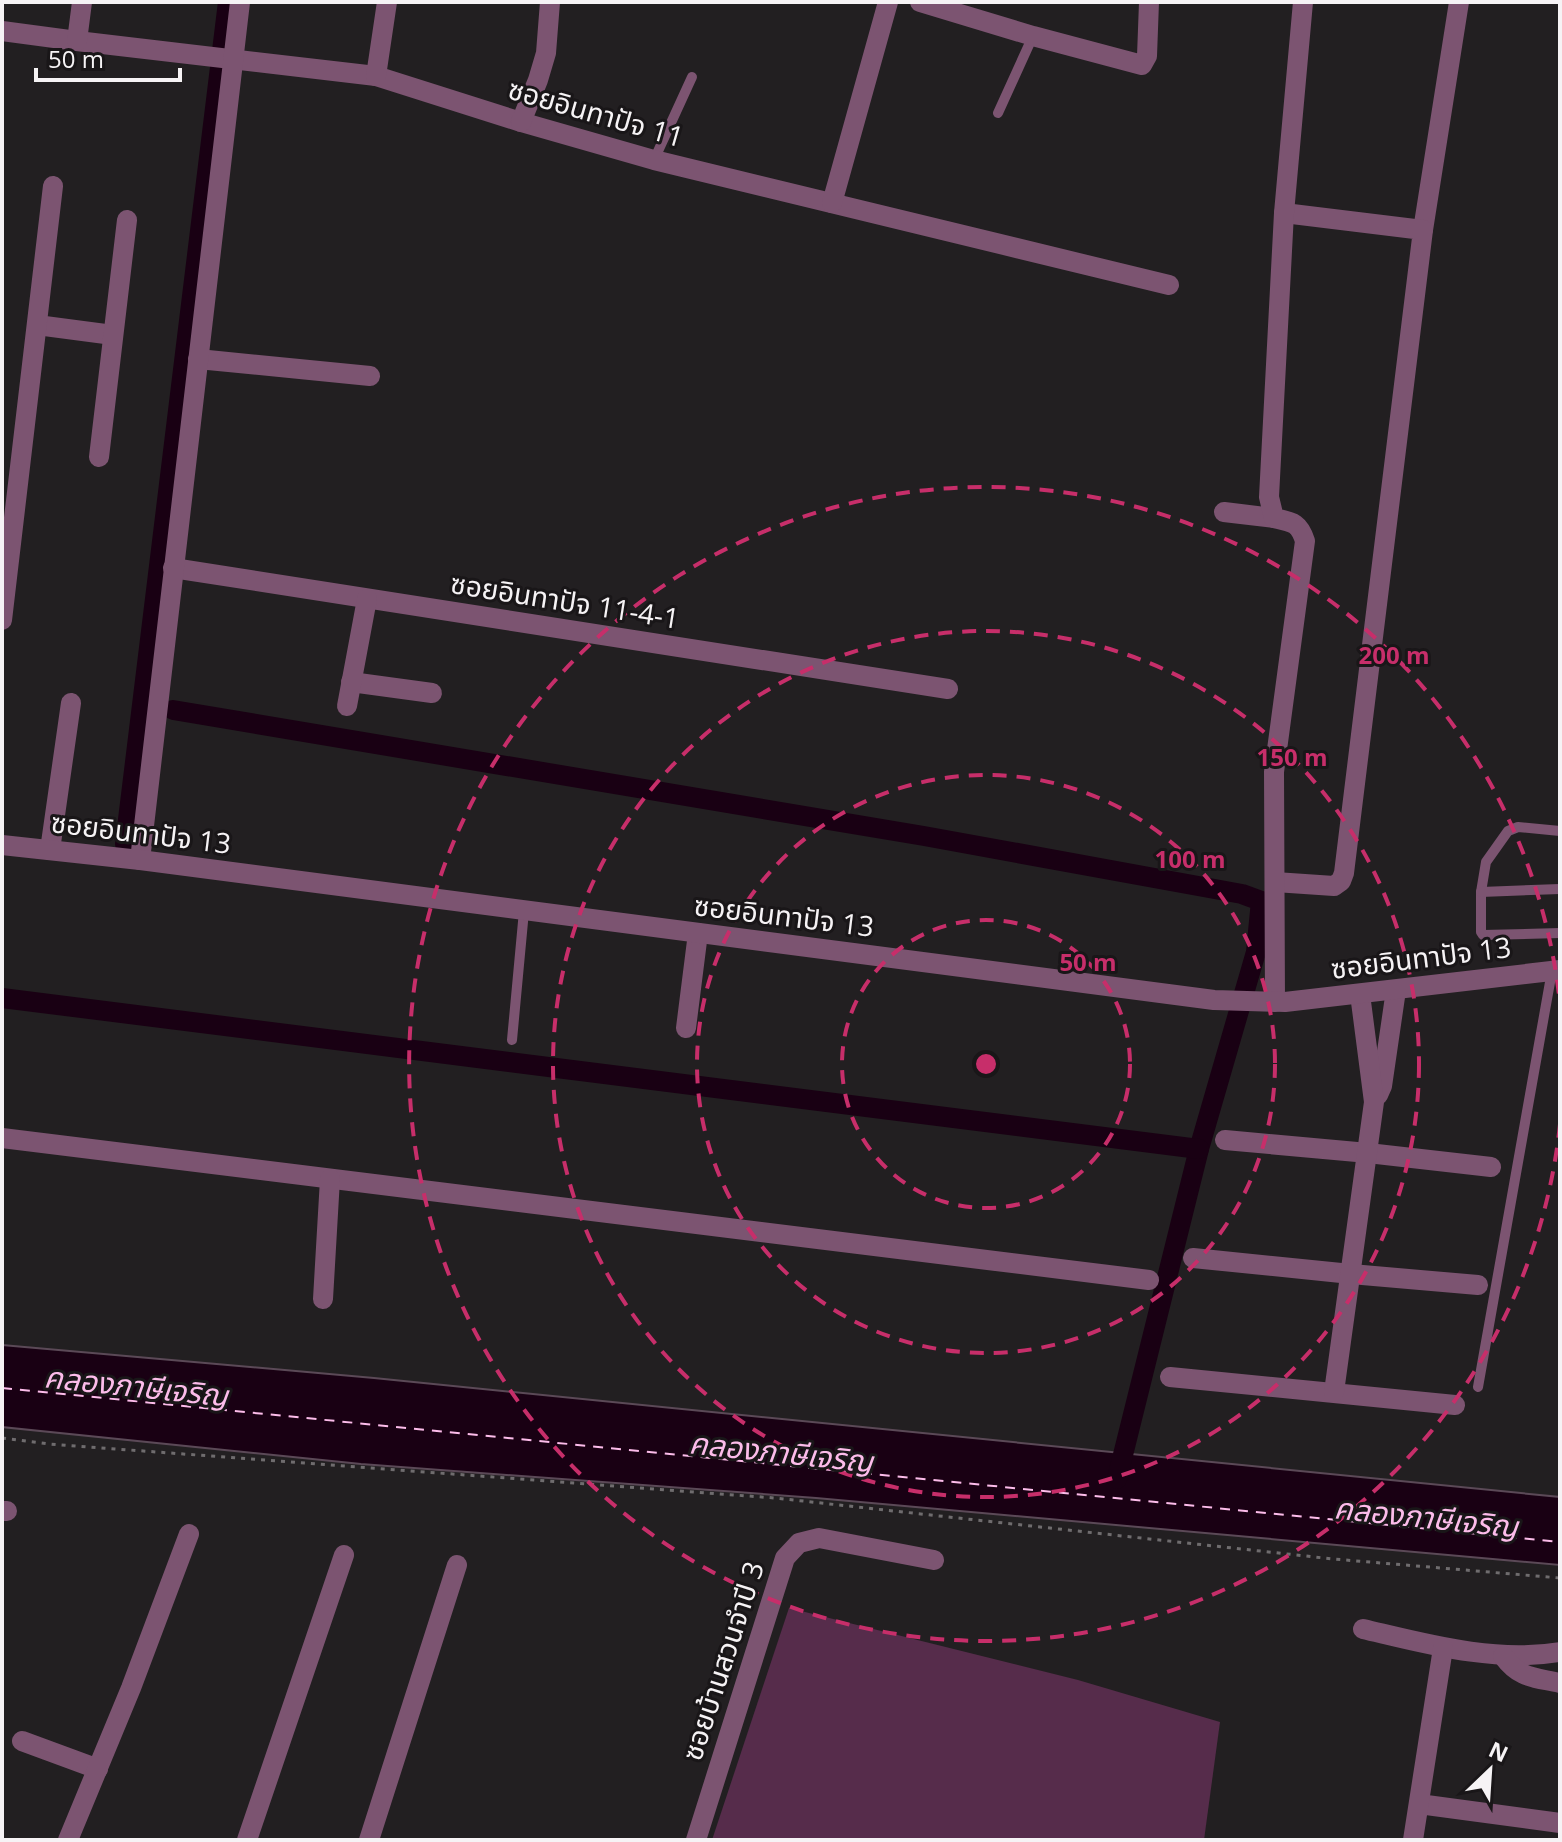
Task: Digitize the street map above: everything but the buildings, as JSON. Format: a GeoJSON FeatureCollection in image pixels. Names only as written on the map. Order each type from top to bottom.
{"type":"FeatureCollection","features":[{"type":"Feature","properties":{"kind":"street"},"geometry":{"type":"LineString","coordinates":[[77,41],[82,2]]}},
{"type":"Feature","properties":{"kind":"street"},"geometry":{"type":"LineString","coordinates":[[140,860],[198,359],[228,59],[240,2]]}},
{"type":"Feature","properties":{"kind":"street"},"geometry":{"type":"LineString","coordinates":[[376,76],[387,2]]}},
{"type":"Feature","properties":{"kind":"street"},"geometry":{"type":"LineString","coordinates":[[521,122],[546,53],[550,2]]}},
{"type":"Feature","properties":{"kind":"street"},"geometry":{"type":"LineString","coordinates":[[832,203],[888,2]]}},
{"type":"Feature","properties":{"kind":"street"},"geometry":{"type":"LineString","coordinates":[[920,2],[950,6],[1033,36],[1142,65],[1147,56],[1149,2]]}},
{"type":"Feature","properties":{"kind":"street"},"geometry":{"type":"LineString","coordinates":[[1274,518],[1269,497],[1284,213],[1303,2]]}},
{"type":"Feature","properties":{"kind":"street"},"geometry":{"type":"LineString","coordinates":[[1275,882],[1334,886],[1341,881],[1344,873],[1423,230],[1459,2]]}},
{"type":"Feature","properties":{"kind":"street","name":"ซอยอินทาปัจ 11"},"geometry":{"type":"LineString","coordinates":[[2,31],[376,76],[654,160],[1169,285]]}},
{"type":"Feature","properties":{"kind":"street"},"geometry":{"type":"LineString","coordinates":[[2,620],[53,186]]}},
{"type":"Feature","properties":{"kind":"street"},"geometry":{"type":"LineString","coordinates":[[1284,213],[1423,230]]}},
{"type":"Feature","properties":{"kind":"street"},"geometry":{"type":"LineString","coordinates":[[99,457],[127,220]]}},
{"type":"Feature","properties":{"kind":"street"},"geometry":{"type":"LineString","coordinates":[[37,325],[113,335]]}},
{"type":"Feature","properties":{"kind":"street"},"geometry":{"type":"LineString","coordinates":[[198,359],[370,376]]}},
{"type":"Feature","properties":{"kind":"street"},"geometry":{"type":"LineString","coordinates":[[1224,512],[1293,522],[1302,530],[1305,541],[1274,772],[1275,882],[1266,1002]]}},
{"type":"Feature","properties":{"kind":"street","name":"ซอยอินทาปัจ 11-4-1"},"geometry":{"type":"LineString","coordinates":[[173,568],[948,689]]}},
{"type":"Feature","properties":{"kind":"street"},"geometry":{"type":"LineString","coordinates":[[347,706],[367,599]]}},
{"type":"Feature","properties":{"kind":"street"},"geometry":{"type":"LineString","coordinates":[[351,682],[432,693]]}},
{"type":"Feature","properties":{"kind":"street"},"geometry":{"type":"LineString","coordinates":[[50,850],[71,703]]}},
{"type":"Feature","properties":{"kind":"street","name":"ซอยอินทาปัจ 13"},"geometry":{"type":"LineString","coordinates":[[2,845],[140,860],[1214,1000],[1266,1002],[1556,971]]}},
{"type":"Feature","properties":{"kind":"street"},"geometry":{"type":"LineString","coordinates":[[686,1028],[698,933]]}},
{"type":"Feature","properties":{"kind":"street"},"geometry":{"type":"LineString","coordinates":[[1374,1102],[1382,1086],[1396,990]]}},
{"type":"Feature","properties":{"kind":"street"},"geometry":{"type":"LineString","coordinates":[[1334,1392],[1374,1102],[1360,994]]}},
{"type":"Feature","properties":{"kind":"street"},"geometry":{"type":"LineString","coordinates":[[2,1138],[1149,1280]]}},
{"type":"Feature","properties":{"kind":"street"},"geometry":{"type":"LineString","coordinates":[[1225,1140],[1491,1167]]}},
{"type":"Feature","properties":{"kind":"street"},"geometry":{"type":"LineString","coordinates":[[323,1299],[330,1179]]}},
{"type":"Feature","properties":{"kind":"street"},"geometry":{"type":"LineString","coordinates":[[1193,1258],[1478,1285]]}},
{"type":"Feature","properties":{"kind":"street"},"geometry":{"type":"LineString","coordinates":[[1170,1377],[1455,1405]]}},
{"type":"Feature","properties":{"kind":"street"},"geometry":{"type":"LineString","coordinates":[[68,1840],[131,1688],[189,1534]]}},
{"type":"Feature","properties":{"kind":"street","name":"ซอยบ้านสวนจำปี 3"},"geometry":{"type":"LineString","coordinates":[[696,1840],[785,1558],[799,1543],[819,1538],[934,1560]]}},
{"type":"Feature","properties":{"kind":"street"},"geometry":{"type":"LineString","coordinates":[[247,1840],[344,1555]]}},
{"type":"Feature","properties":{"kind":"street"},"geometry":{"type":"LineString","coordinates":[[369,1840],[457,1565]]}},
{"type":"Feature","properties":{"kind":"street"},"geometry":{"type":"LineString","coordinates":[[1363,1629],[1443,1648],[1503,1656],[1560,1652]]}},
{"type":"Feature","properties":{"kind":"street"},"geometry":{"type":"LineString","coordinates":[[1413,1840],[1443,1648]]}},
{"type":"Feature","properties":{"kind":"street"},"geometry":{"type":"LineString","coordinates":[[1503,1656],[1512,1669],[1524,1675],[1560,1683]]}},
{"type":"Feature","properties":{"kind":"street"},"geometry":{"type":"LineString","coordinates":[[22,1741],[98,1769]]}},
{"type":"Feature","properties":{"kind":"street"},"geometry":{"type":"LineString","coordinates":[[1419,1804],[1560,1823]]}},
{"type":"Feature","properties":{"kind":"lane"},"geometry":{"type":"LineString","coordinates":[[998,113],[1033,36]]}},
{"type":"Feature","properties":{"kind":"lane"},"geometry":{"type":"LineString","coordinates":[[654,160],[692,77]]}},
{"type":"Feature","properties":{"kind":"lane"},"geometry":{"type":"LineString","coordinates":[[1560,831],[1518,827],[1508,831],[1486,862],[1481,892],[1483,935],[1560,933]]}},
{"type":"Feature","properties":{"kind":"lane"},"geometry":{"type":"LineString","coordinates":[[1481,892],[1560,889]]}},
{"type":"Feature","properties":{"kind":"lane"},"geometry":{"type":"LineString","coordinates":[[512,1040],[524,911]]}},
{"type":"Feature","properties":{"kind":"lane"},"geometry":{"type":"LineString","coordinates":[[1478,1387],[1556,971]]}},
{"type":"Feature","properties":{"kind":"path"},"geometry":{"type":"LineString","coordinates":[[2,1438],[775,1498],[1333,1559],[1560,1578]]}},
{"type":"Feature","properties":{"kind":"shaded area"},"geometry":{"type":"Polygon","coordinates":[[[789,1608],[1078,1680],[1220,1722],[1204,1840],[712,1840],[789,1608]]]}},
{"type":"Feature","properties":{"kind":"water","name":"คลองภาษีเจริญ"},"geometry":{"type":"Polygon","coordinates":[[[2,1345],[374,1378],[1560,1497],[1560,1565],[816,1498],[361,1464],[2,1427],[2,1345]]]}},
{"type":"Feature","properties":{"kind":"waterway"},"geometry":{"type":"LineString","coordinates":[[125,844],[228,2]]}},
{"type":"Feature","properties":{"kind":"waterway"},"geometry":{"type":"LineString","coordinates":[[173,710],[924,836],[1242,894],[1261,901],[1256,952],[1199,1149],[1117,1479]]}},
{"type":"Feature","properties":{"kind":"waterway"},"geometry":{"type":"LineString","coordinates":[[2,998],[1199,1149]]}},
{"type":"Feature","properties":{"kind":"ferry route"},"geometry":{"type":"LineString","coordinates":[[2,1388],[1560,1542]]}}]}
